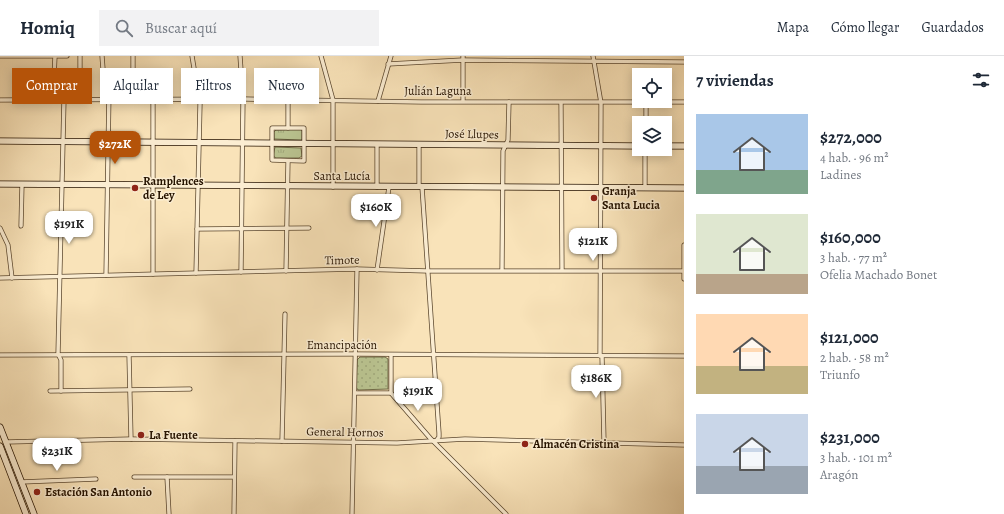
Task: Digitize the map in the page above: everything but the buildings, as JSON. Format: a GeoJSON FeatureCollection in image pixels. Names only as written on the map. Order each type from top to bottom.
{"type":"FeatureCollection","features":[{"type":"Feature","properties":{"kind":"street"},"geometry":{"type":"LineString","coordinates":[[0,56],[66,56]]}},
{"type":"Feature","properties":{"kind":"street"},"geometry":{"type":"LineString","coordinates":[[54,68],[55,56]]}},
{"type":"Feature","properties":{"kind":"street"},"geometry":{"type":"LineString","coordinates":[[80,56],[80,68]]}},
{"type":"Feature","properties":{"kind":"street"},"geometry":{"type":"LineString","coordinates":[[102,56],[103,68]]}},
{"type":"Feature","properties":{"kind":"street"},"geometry":{"type":"LineString","coordinates":[[133,56],[133,68]]}},
{"type":"Feature","properties":{"kind":"street"},"geometry":{"type":"LineString","coordinates":[[192,56],[194,68]]}},
{"type":"Feature","properties":{"kind":"street"},"geometry":{"type":"LineString","coordinates":[[240,56],[241,68]]}},
{"type":"Feature","properties":{"kind":"street"},"geometry":{"type":"LineString","coordinates":[[320,56],[333,100],[333,187]]}},
{"type":"Feature","properties":{"kind":"street"},"geometry":{"type":"LineString","coordinates":[[378,101],[391,56]]}},
{"type":"Feature","properties":{"kind":"street"},"geometry":{"type":"LineString","coordinates":[[593,56],[601,103],[600,270],[604,442]]}},
{"type":"Feature","properties":{"kind":"street"},"geometry":{"type":"LineString","coordinates":[[388,64],[463,58],[684,62]]}},
{"type":"Feature","properties":{"kind":"street"},"geometry":{"type":"LineString","coordinates":[[463,58],[463,101]]}},
{"type":"Feature","properties":{"kind":"street","name":"Julián Laguna"},"geometry":{"type":"LineString","coordinates":[[0,100],[12,100]]}},
{"type":"Feature","properties":{"kind":"street","name":"Julián Laguna"},"geometry":{"type":"LineString","coordinates":[[319,100],[632,103]]}},
{"type":"Feature","properties":{"kind":"street"},"geometry":{"type":"LineString","coordinates":[[502,270],[504,188],[503,151],[508,140],[509,102]]}},
{"type":"Feature","properties":{"kind":"street","name":"Julián Laguna"},"geometry":{"type":"LineString","coordinates":[[672,102],[684,102]]}},
{"type":"Feature","properties":{"kind":"street"},"geometry":{"type":"LineString","coordinates":[[561,103],[562,270]]}},
{"type":"Feature","properties":{"kind":"street"},"geometry":{"type":"LineString","coordinates":[[61,390],[60,360],[58,354],[64,104]]}},
{"type":"Feature","properties":{"kind":"street"},"geometry":{"type":"LineString","coordinates":[[106,274],[109,104]]}},
{"type":"Feature","properties":{"kind":"street"},"geometry":{"type":"LineString","coordinates":[[152,274],[153,104]]}},
{"type":"Feature","properties":{"kind":"street"},"geometry":{"type":"LineString","coordinates":[[196,273],[200,104]]}},
{"type":"Feature","properties":{"kind":"street"},"geometry":{"type":"LineString","coordinates":[[241,272],[243,104]]}},
{"type":"Feature","properties":{"kind":"street"},"geometry":{"type":"LineString","coordinates":[[288,104],[288,128]]}},
{"type":"Feature","properties":{"kind":"street"},"geometry":{"type":"LineString","coordinates":[[272,128],[288,128],[304,128],[304,161],[272,160],[272,128]]}},
{"type":"Feature","properties":{"kind":"street","name":"José Llupes"},"geometry":{"type":"LineString","coordinates":[[0,141],[632,146]]}},
{"type":"Feature","properties":{"kind":"street"},"geometry":{"type":"LineString","coordinates":[[377,144],[377,187]]}},
{"type":"Feature","properties":{"kind":"street"},"geometry":{"type":"LineString","coordinates":[[419,145],[420,187],[440,433],[439,437],[434,442]]}},
{"type":"Feature","properties":{"kind":"street"},"geometry":{"type":"LineString","coordinates":[[672,146],[684,146]]}},
{"type":"Feature","properties":{"kind":"street"},"geometry":{"type":"LineString","coordinates":[[645,156],[645,188]]}},
{"type":"Feature","properties":{"kind":"street"},"geometry":{"type":"LineString","coordinates":[[286,271],[288,161]]}},
{"type":"Feature","properties":{"kind":"street","name":"Santa Lucía"},"geometry":{"type":"LineString","coordinates":[[0,184],[287,187],[684,188]]}},
{"type":"Feature","properties":{"kind":"street"},"geometry":{"type":"LineString","coordinates":[[21,226],[22,184]]}},
{"type":"Feature","properties":{"kind":"street"},"geometry":{"type":"LineString","coordinates":[[377,270],[389,187]]}},
{"type":"Feature","properties":{"kind":"street"},"geometry":{"type":"LineString","coordinates":[[0,228],[8,245],[12,278]]}},
{"type":"Feature","properties":{"kind":"street"},"geometry":{"type":"LineString","coordinates":[[197,229],[309,228]]}},
{"type":"Feature","properties":{"kind":"street"},"geometry":{"type":"LineString","coordinates":[[684,245],[684,279]]}},
{"type":"Feature","properties":{"kind":"street"},"geometry":{"type":"LineString","coordinates":[[352,514],[357,269]]}},
{"type":"Feature","properties":{"kind":"street","name":"Timote"},"geometry":{"type":"LineString","coordinates":[[0,278],[106,274],[357,269],[428,271],[684,271]]}},
{"type":"Feature","properties":{"kind":"street"},"geometry":{"type":"LineString","coordinates":[[282,441],[285,314]]}},
{"type":"Feature","properties":{"kind":"street","name":"Emancipación"},"geometry":{"type":"LineString","coordinates":[[0,355],[356,354],[391,356],[684,356]]}},
{"type":"Feature","properties":{"kind":"street"},"geometry":{"type":"LineString","coordinates":[[129,355],[131,439]]}},
{"type":"Feature","properties":{"kind":"street"},"geometry":{"type":"LineString","coordinates":[[391,356],[391,393],[434,442],[506,514]]}},
{"type":"Feature","properties":{"kind":"street"},"geometry":{"type":"LineString","coordinates":[[50,391],[190,389]]}},
{"type":"Feature","properties":{"kind":"street"},"geometry":{"type":"LineString","coordinates":[[355,393],[391,393]]}},
{"type":"Feature","properties":{"kind":"street"},"geometry":{"type":"LineString","coordinates":[[0,427],[34,514]]}},
{"type":"Feature","properties":{"kind":"street","name":"General Hornos"},"geometry":{"type":"LineString","coordinates":[[6,442],[131,439],[434,442],[465,439],[684,445]]}},
{"type":"Feature","properties":{"kind":"street"},"geometry":{"type":"LineString","coordinates":[[234,514],[235,441]]}},
{"type":"Feature","properties":{"kind":"street"},"geometry":{"type":"LineString","coordinates":[[0,446],[26,514]]}},
{"type":"Feature","properties":{"kind":"street"},"geometry":{"type":"LineString","coordinates":[[134,477],[234,477]]}},
{"type":"Feature","properties":{"kind":"street"},"geometry":{"type":"LineString","coordinates":[[167,477],[169,514]]}},
{"type":"Feature","properties":{"kind":"street"},"geometry":{"type":"LineString","coordinates":[[21,482],[96,479]]}},
{"type":"Feature","properties":{"kind":"green space"},"geometry":{"type":"Polygon","coordinates":[[[300,129],[302,131],[301,140],[274,139],[274,132],[276,130],[300,129]]]}},
{"type":"Feature","properties":{"kind":"green space"},"geometry":{"type":"Polygon","coordinates":[[[275,147],[301,148],[302,156],[299,158],[276,158],[273,156],[275,147]]]}},
{"type":"Feature","properties":{"kind":"green space"},"geometry":{"type":"Polygon","coordinates":[[[360,357],[385,357],[388,359],[388,389],[358,390],[356,387],[357,360],[360,357]]]}},
{"type":"Feature","properties":{"kind":"place","name":"Ramplences de Ley"},"geometry":{"type":"Point","coordinates":[135,188]}},
{"type":"Feature","properties":{"kind":"place","name":"Granja Santa Lucia"},"geometry":{"type":"Point","coordinates":[594,198]}},
{"type":"Feature","properties":{"kind":"place","name":"La Fuente"},"geometry":{"type":"Point","coordinates":[141,435]}},
{"type":"Feature","properties":{"kind":"place","name":"Almacén Cristina"},"geometry":{"type":"Point","coordinates":[525,444]}},
{"type":"Feature","properties":{"kind":"place","name":"Estación San Antonio"},"geometry":{"type":"Point","coordinates":[37,492]}}]}
